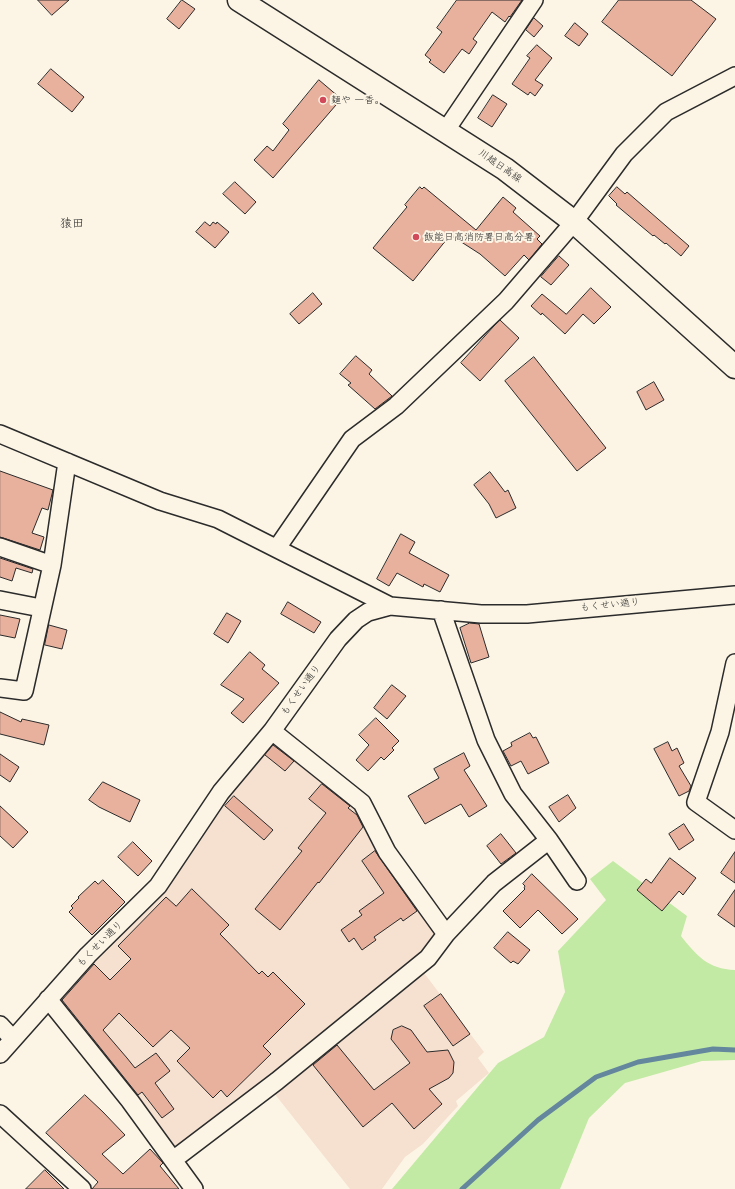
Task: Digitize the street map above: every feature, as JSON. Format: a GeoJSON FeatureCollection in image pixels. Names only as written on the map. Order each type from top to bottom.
{"type":"FeatureCollection","features":[{"type":"Feature","properties":{"kind":"main road","name":"川越日高線"},"geometry":{"type":"LineString","coordinates":[[239,0],[446,130],[505,169],[574,222],[735,367]]}},
{"type":"Feature","properties":{"kind":"street"},"geometry":{"type":"LineString","coordinates":[[446,130],[534,0]]}},
{"type":"Feature","properties":{"kind":"street"},"geometry":{"type":"LineString","coordinates":[[277,548],[352,439],[396,406],[506,301],[574,222],[624,154],[666,112],[735,76]]}},
{"type":"Feature","properties":{"kind":"street"},"geometry":{"type":"LineString","coordinates":[[0,434],[160,501],[218,519],[390,606]]}},
{"type":"Feature","properties":{"kind":"street"},"geometry":{"type":"LineString","coordinates":[[0,688],[24,691],[41,608],[52,565],[67,462]]}},
{"type":"Feature","properties":{"kind":"street"},"geometry":{"type":"LineString","coordinates":[[0,547],[52,565]]}},
{"type":"Feature","properties":{"kind":"street","name":"もくせい通り"},"geometry":{"type":"LineString","coordinates":[[0,1054],[88,955],[158,886],[221,792],[272,731],[342,634],[356,620],[368,612],[390,606],[481,614],[527,614],[735,595]]}},
{"type":"Feature","properties":{"kind":"street"},"geometry":{"type":"LineString","coordinates":[[0,600],[41,608]]}},
{"type":"Feature","properties":{"kind":"street"},"geometry":{"type":"LineString","coordinates":[[440,610],[486,740],[512,794],[549,840],[577,881]]}},
{"type":"Feature","properties":{"kind":"street"},"geometry":{"type":"LineString","coordinates":[[735,663],[720,732],[696,802],[735,830]]}},
{"type":"Feature","properties":{"kind":"street"},"geometry":{"type":"LineString","coordinates":[[272,731],[362,803],[387,852],[446,934]]}},
{"type":"Feature","properties":{"kind":"street"},"geometry":{"type":"LineString","coordinates":[[173,1160],[278,1081],[428,958],[446,934],[494,883],[549,840]]}},
{"type":"Feature","properties":{"kind":"street"},"geometry":{"type":"LineString","coordinates":[[48,999],[130,1101],[194,1189]]}},
{"type":"Feature","properties":{"kind":"street"},"geometry":{"type":"LineString","coordinates":[[0,1025],[13,1039]]}},
{"type":"Feature","properties":{"kind":"street"},"geometry":{"type":"LineString","coordinates":[[0,1114],[82,1189]]}},
{"type":"Feature","properties":{"kind":"shaded area"},"geometry":{"type":"Polygon","coordinates":[[[276,737],[359,805],[440,932],[415,961],[484,1052],[478,1058],[489,1073],[456,1101],[458,1106],[423,1144],[405,1157],[382,1189],[350,1189],[266,1083],[179,1149],[172,1148],[59,998],[170,885],[199,843],[223,804],[276,737]]]}},
{"type":"Feature","properties":{"kind":"green space"},"geometry":{"type":"Polygon","coordinates":[[[613,861],[687,916],[681,936],[692,950],[710,964],[717,967],[735,970],[735,1060],[702,1061],[625,1083],[589,1118],[560,1189],[392,1189],[498,1063],[544,1037],[565,992],[558,951],[606,900],[590,879],[613,861]]]}},
{"type":"Feature","properties":{"kind":"building"},"geometry":{"type":"Polygon","coordinates":[[[38,0],[69,0],[52,15],[38,0]]]}},
{"type":"Feature","properties":{"kind":"building"},"geometry":{"type":"Polygon","coordinates":[[[182,0],[195,9],[179,29],[167,19],[182,0]]]}},
{"type":"Feature","properties":{"kind":"building"},"geometry":{"type":"Polygon","coordinates":[[[457,0],[522,0],[505,22],[492,12],[473,39],[477,42],[469,54],[462,49],[444,73],[429,62],[431,60],[425,55],[442,32],[437,28],[457,0]]]}},
{"type":"Feature","properties":{"kind":"building"},"geometry":{"type":"Polygon","coordinates":[[[619,0],[691,0],[716,19],[672,76],[602,22],[619,0]]]}},
{"type":"Feature","properties":{"kind":"building"},"geometry":{"type":"Polygon","coordinates":[[[534,18],[543,26],[534,37],[526,30],[534,18]]]}},
{"type":"Feature","properties":{"kind":"building"},"geometry":{"type":"Polygon","coordinates":[[[575,23],[588,34],[579,46],[565,36],[575,23]]]}},
{"type":"Feature","properties":{"kind":"building"},"geometry":{"type":"Polygon","coordinates":[[[537,45],[552,58],[535,80],[543,85],[535,96],[530,92],[528,95],[512,84],[530,58],[527,56],[537,45]]]}},
{"type":"Feature","properties":{"kind":"building"},"geometry":{"type":"Polygon","coordinates":[[[51,69],[84,97],[72,112],[38,84],[51,69]]]}},
{"type":"Feature","properties":{"kind":"building"},"geometry":{"type":"Polygon","coordinates":[[[319,80],[339,97],[334,104],[336,105],[273,178],[254,160],[267,146],[273,151],[289,130],[283,124],[319,80]]]}},
{"type":"Feature","properties":{"kind":"building"},"geometry":{"type":"Polygon","coordinates":[[[493,95],[507,104],[492,127],[478,118],[493,95]]]}},
{"type":"Feature","properties":{"kind":"building"},"geometry":{"type":"Polygon","coordinates":[[[235,182],[256,202],[245,214],[223,194],[235,182]]]}},
{"type":"Feature","properties":{"kind":"building"},"geometry":{"type":"Polygon","coordinates":[[[420,187],[422,189],[424,187],[476,230],[503,197],[516,208],[513,212],[540,236],[537,239],[542,244],[529,260],[524,255],[505,276],[480,254],[452,236],[448,241],[447,239],[413,281],[373,248],[407,207],[405,205],[420,187]]]}},
{"type":"Feature","properties":{"kind":"building"},"geometry":{"type":"Polygon","coordinates":[[[617,187],[625,194],[627,192],[689,246],[681,256],[666,243],[665,244],[654,235],[653,236],[616,205],[617,204],[609,196],[617,187]]]}},
{"type":"Feature","properties":{"kind":"building"},"geometry":{"type":"Polygon","coordinates":[[[205,222],[210,226],[213,222],[216,224],[217,222],[229,232],[215,248],[196,232],[205,222]]]}},
{"type":"Feature","properties":{"kind":"building"},"geometry":{"type":"Polygon","coordinates":[[[559,256],[569,265],[551,285],[541,277],[559,256]]]}},
{"type":"Feature","properties":{"kind":"building"},"geometry":{"type":"Polygon","coordinates":[[[591,288],[611,307],[594,324],[583,314],[565,334],[542,313],[541,315],[531,306],[542,294],[566,314],[591,288]]]}},
{"type":"Feature","properties":{"kind":"building"},"geometry":{"type":"Polygon","coordinates":[[[313,293],[322,304],[299,324],[290,314],[313,293]]]}},
{"type":"Feature","properties":{"kind":"building"},"geometry":{"type":"Polygon","coordinates":[[[500,320],[519,338],[480,381],[461,363],[500,320]]]}},
{"type":"Feature","properties":{"kind":"building"},"geometry":{"type":"Polygon","coordinates":[[[356,356],[372,370],[369,374],[392,396],[375,409],[348,385],[351,383],[340,374],[356,356]]]}},
{"type":"Feature","properties":{"kind":"building"},"geometry":{"type":"Polygon","coordinates":[[[534,357],[606,448],[577,471],[505,381],[534,357]]]}},
{"type":"Feature","properties":{"kind":"building"},"geometry":{"type":"Polygon","coordinates":[[[654,382],[664,400],[646,410],[637,392],[654,382]]]}},
{"type":"Feature","properties":{"kind":"building"},"geometry":{"type":"Polygon","coordinates":[[[0,471],[53,490],[48,510],[42,508],[32,533],[44,537],[40,550],[0,537],[0,471]]]}},
{"type":"Feature","properties":{"kind":"building"},"geometry":{"type":"Polygon","coordinates":[[[490,472],[505,492],[508,490],[516,508],[496,518],[489,504],[474,485],[490,472]]]}},
{"type":"Feature","properties":{"kind":"building"},"geometry":{"type":"Polygon","coordinates":[[[401,534],[415,542],[409,553],[449,575],[440,592],[424,584],[423,587],[397,573],[389,586],[377,579],[401,534]]]}},
{"type":"Feature","properties":{"kind":"building"},"geometry":{"type":"Polygon","coordinates":[[[0,558],[33,569],[32,573],[16,568],[12,581],[0,577],[0,558]]]}},
{"type":"Feature","properties":{"kind":"building"},"geometry":{"type":"Polygon","coordinates":[[[288,602],[321,622],[314,633],[281,614],[288,602]]]}},
{"type":"Feature","properties":{"kind":"building"},"geometry":{"type":"Polygon","coordinates":[[[227,613],[241,621],[228,643],[214,634],[227,613]]]}},
{"type":"Feature","properties":{"kind":"building"},"geometry":{"type":"Polygon","coordinates":[[[0,615],[20,619],[15,638],[0,635],[0,615]]]}},
{"type":"Feature","properties":{"kind":"building"},"geometry":{"type":"Polygon","coordinates":[[[470,623],[479,624],[489,657],[471,663],[460,628],[470,623]]]}},
{"type":"Feature","properties":{"kind":"building"},"geometry":{"type":"Polygon","coordinates":[[[49,625],[67,630],[62,649],[45,645],[49,625]]]}},
{"type":"Feature","properties":{"kind":"building"},"geometry":{"type":"Polygon","coordinates":[[[250,652],[265,665],[262,669],[279,683],[243,723],[231,713],[244,699],[221,685],[250,652]]]}},
{"type":"Feature","properties":{"kind":"building"},"geometry":{"type":"Polygon","coordinates":[[[392,685],[406,696],[387,719],[374,708],[392,685]]]}},
{"type":"Feature","properties":{"kind":"building"},"geometry":{"type":"Polygon","coordinates":[[[0,712],[21,722],[22,719],[49,725],[44,745],[0,734],[0,712]]]}},
{"type":"Feature","properties":{"kind":"building"},"geometry":{"type":"Polygon","coordinates":[[[376,718],[399,741],[392,748],[394,750],[384,760],[381,757],[368,771],[356,760],[369,745],[359,735],[376,718]]]}},
{"type":"Feature","properties":{"kind":"building"},"geometry":{"type":"Polygon","coordinates":[[[530,733],[533,738],[536,737],[549,763],[528,774],[521,761],[511,766],[503,751],[512,746],[511,743],[530,733]]]}},
{"type":"Feature","properties":{"kind":"building"},"geometry":{"type":"Polygon","coordinates":[[[668,742],[672,751],[677,748],[684,763],[679,766],[691,786],[689,791],[679,796],[654,749],[668,742]]]}},
{"type":"Feature","properties":{"kind":"building"},"geometry":{"type":"Polygon","coordinates":[[[273,745],[294,761],[285,771],[265,755],[273,745]]]}},
{"type":"Feature","properties":{"kind":"building"},"geometry":{"type":"Polygon","coordinates":[[[464,753],[470,766],[464,770],[487,806],[469,817],[461,804],[425,824],[408,796],[439,778],[434,769],[464,753]]]}},
{"type":"Feature","properties":{"kind":"building"},"geometry":{"type":"Polygon","coordinates":[[[0,754],[19,767],[10,782],[0,775],[0,754]]]}},
{"type":"Feature","properties":{"kind":"building"},"geometry":{"type":"Polygon","coordinates":[[[103,782],[140,800],[130,822],[99,807],[89,800],[103,782]]]}},
{"type":"Feature","properties":{"kind":"building"},"geometry":{"type":"Polygon","coordinates":[[[322,784],[350,806],[348,808],[357,815],[363,827],[280,930],[255,909],[302,851],[298,848],[326,813],[309,799],[322,784]]]}},
{"type":"Feature","properties":{"kind":"building"},"geometry":{"type":"Polygon","coordinates":[[[568,795],[576,808],[559,822],[549,807],[568,795]]]}},
{"type":"Feature","properties":{"kind":"building"},"geometry":{"type":"Polygon","coordinates":[[[234,796],[273,830],[264,840],[225,806],[234,796]]]}},
{"type":"Feature","properties":{"kind":"building"},"geometry":{"type":"Polygon","coordinates":[[[0,806],[28,832],[13,848],[0,836],[0,806]]]}},
{"type":"Feature","properties":{"kind":"building"},"geometry":{"type":"Polygon","coordinates":[[[684,824],[694,840],[679,850],[669,834],[684,824]]]}},
{"type":"Feature","properties":{"kind":"building"},"geometry":{"type":"Polygon","coordinates":[[[501,834],[516,853],[501,864],[487,846],[501,834]]]}},
{"type":"Feature","properties":{"kind":"building"},"geometry":{"type":"Polygon","coordinates":[[[133,842],[152,861],[138,876],[118,857],[133,842]]]}},
{"type":"Feature","properties":{"kind":"building"},"geometry":{"type":"Polygon","coordinates":[[[375,851],[417,911],[403,921],[401,918],[374,937],[376,940],[362,950],[354,938],[349,942],[341,930],[362,915],[359,911],[384,893],[362,861],[375,851]]]}},
{"type":"Feature","properties":{"kind":"building"},"geometry":{"type":"Polygon","coordinates":[[[735,852],[735,883],[721,873],[735,852]]]}},
{"type":"Feature","properties":{"kind":"building"},"geometry":{"type":"Polygon","coordinates":[[[670,858],[696,878],[683,895],[679,891],[662,911],[637,890],[646,879],[651,883],[670,858]]]}},
{"type":"Feature","properties":{"kind":"building"},"geometry":{"type":"Polygon","coordinates":[[[532,874],[578,919],[562,934],[538,910],[520,928],[503,911],[525,889],[523,884],[532,874]]]}},
{"type":"Feature","properties":{"kind":"building"},"geometry":{"type":"Polygon","coordinates":[[[103,880],[125,902],[92,935],[69,912],[73,908],[71,906],[79,898],[78,897],[95,881],[98,884],[103,880]]]}},
{"type":"Feature","properties":{"kind":"building"},"geometry":{"type":"Polygon","coordinates":[[[192,889],[229,925],[220,934],[259,974],[262,971],[268,977],[273,972],[305,1004],[263,1046],[271,1054],[227,1097],[221,1090],[213,1098],[177,1061],[190,1048],[171,1030],[153,1047],[119,1013],[103,1030],[135,1068],[156,1053],[170,1071],[155,1083],[174,1109],[162,1118],[142,1092],[138,1095],[62,1000],[94,964],[110,980],[131,959],[118,946],[166,897],[176,906],[192,889]]]}},
{"type":"Feature","properties":{"kind":"building"},"geometry":{"type":"Polygon","coordinates":[[[735,890],[735,927],[718,915],[735,890]]]}},
{"type":"Feature","properties":{"kind":"building"},"geometry":{"type":"Polygon","coordinates":[[[508,932],[530,950],[518,964],[513,961],[511,963],[494,948],[508,932]]]}},
{"type":"Feature","properties":{"kind":"building"},"geometry":{"type":"Polygon","coordinates":[[[441,994],[470,1034],[453,1046],[424,1006],[441,994]]]}},
{"type":"Feature","properties":{"kind":"building"},"geometry":{"type":"Polygon","coordinates":[[[402,1026],[411,1030],[427,1052],[448,1050],[454,1062],[453,1073],[449,1078],[429,1089],[442,1104],[414,1129],[392,1103],[363,1127],[313,1065],[337,1045],[374,1090],[410,1063],[391,1039],[393,1030],[402,1026]]]}},
{"type":"Feature","properties":{"kind":"building"},"geometry":{"type":"Polygon","coordinates":[[[85,1095],[125,1135],[102,1154],[123,1174],[150,1149],[163,1163],[160,1166],[179,1189],[92,1189],[98,1182],[46,1133],[85,1095]]]}},
{"type":"Feature","properties":{"kind":"building"},"geometry":{"type":"Polygon","coordinates":[[[45,1170],[64,1189],[26,1189],[45,1170]]]}},
{"type":"Feature","properties":{"kind":"waterway"},"geometry":{"type":"LineString","coordinates":[[462,1189],[538,1120],[596,1077],[638,1062],[713,1049],[735,1050]]}},
{"type":"Feature","properties":{"kind":"place","name":"麺や 一香。"},"geometry":{"type":"Point","coordinates":[323,100]}},
{"type":"Feature","properties":{"kind":"place","name":"飯能日高消防署日高分署"},"geometry":{"type":"Point","coordinates":[416,237]}},
{"type":"Feature","properties":{"kind":"district","name":"猿田"},"geometry":{"type":"Point","coordinates":[72,224]}}]}
